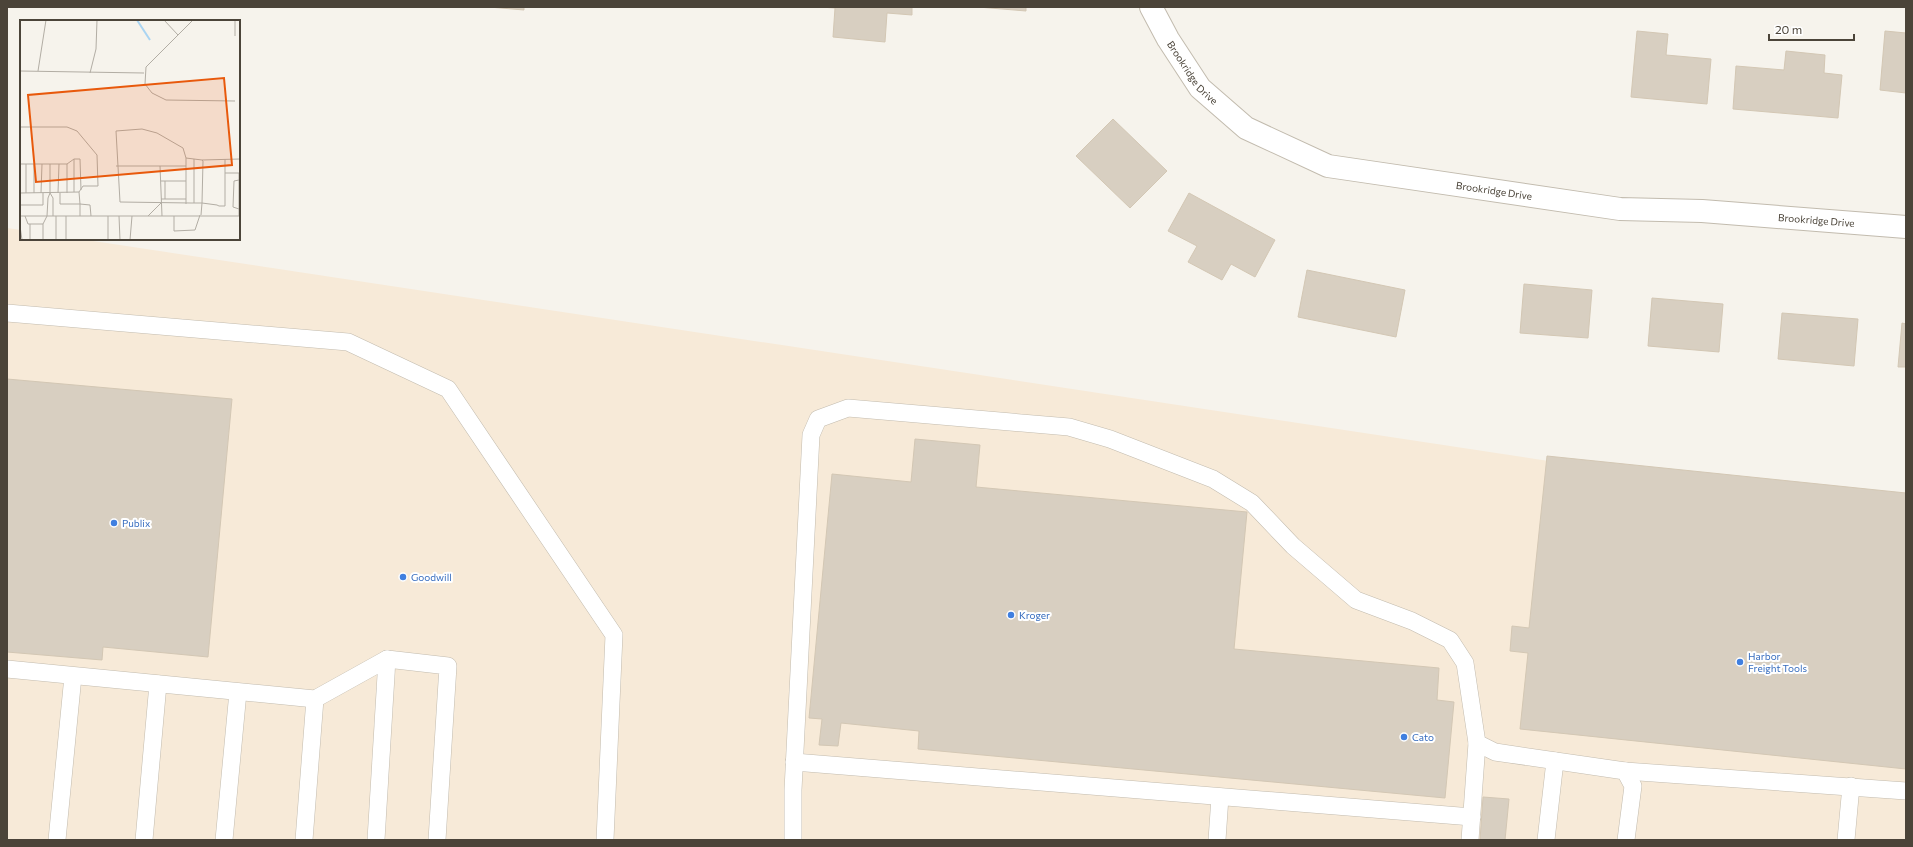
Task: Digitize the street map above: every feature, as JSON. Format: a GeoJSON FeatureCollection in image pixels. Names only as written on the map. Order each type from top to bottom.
{"type":"FeatureCollection","features":[{"type":"Feature","properties":{"kind":"street","name":"Brookridge Drive"},"geometry":{"type":"LineString","coordinates":[[1151,7],[1168,39],[1200,88],[1246,128],[1328,166],[1620,209],[1702,211],[1906,226]]}},
{"type":"Feature","properties":{"kind":"lane"},"geometry":{"type":"LineString","coordinates":[[7,313],[348,342],[448,389],[614,635],[605,840]]}},
{"type":"Feature","properties":{"kind":"lane"},"geometry":{"type":"LineString","coordinates":[[793,840],[794,762],[811,435],[818,419],[848,408],[1070,427],[1110,439],[1213,479],[1252,503],[1293,546],[1356,600],[1412,621],[1450,640],[1465,663],[1477,743],[1470,840]]}},
{"type":"Feature","properties":{"kind":"lane"},"geometry":{"type":"LineString","coordinates":[[376,840],[387,659]]}},
{"type":"Feature","properties":{"kind":"lane"},"geometry":{"type":"LineString","coordinates":[[7,669],[316,699],[387,659],[448,666],[436,840]]}},
{"type":"Feature","properties":{"kind":"lane"},"geometry":{"type":"LineString","coordinates":[[57,840],[73,676]]}},
{"type":"Feature","properties":{"kind":"lane"},"geometry":{"type":"LineString","coordinates":[[144,840],[158,684]]}},
{"type":"Feature","properties":{"kind":"lane"},"geometry":{"type":"LineString","coordinates":[[224,840],[238,692]]}},
{"type":"Feature","properties":{"kind":"lane"},"geometry":{"type":"LineString","coordinates":[[304,840],[316,699]]}},
{"type":"Feature","properties":{"kind":"lane"},"geometry":{"type":"LineString","coordinates":[[1477,743],[1495,752],[1626,770],[1906,790]]}},
{"type":"Feature","properties":{"kind":"lane"},"geometry":{"type":"LineString","coordinates":[[1546,840],[1555,760]]}},
{"type":"Feature","properties":{"kind":"lane"},"geometry":{"type":"LineString","coordinates":[[794,762],[1472,816]]}},
{"type":"Feature","properties":{"kind":"lane"},"geometry":{"type":"LineString","coordinates":[[1626,770],[1632,786],[1626,840]]}},
{"type":"Feature","properties":{"kind":"lane"},"geometry":{"type":"LineString","coordinates":[[1846,840],[1851,786]]}},
{"type":"Feature","properties":{"kind":"lane"},"geometry":{"type":"LineString","coordinates":[[1218,840],[1220,797]]}},
{"type":"Feature","properties":{"kind":"shaded area"},"geometry":{"type":"Polygon","coordinates":[[[7,228],[20,230],[20,240],[87,240],[1906,515],[1906,840],[7,840],[7,228]]]}},
{"type":"Feature","properties":{"kind":"building"},"geometry":{"type":"Polygon","coordinates":[[[489,7],[524,7],[524,10],[489,7]]]}},
{"type":"Feature","properties":{"kind":"building"},"geometry":{"type":"Polygon","coordinates":[[[820,7],[912,7],[912,15],[887,13],[885,42],[833,37],[835,8],[820,7]]]}},
{"type":"Feature","properties":{"kind":"building"},"geometry":{"type":"Polygon","coordinates":[[[978,7],[1026,7],[1026,11],[978,7]]]}},
{"type":"Feature","properties":{"kind":"building"},"geometry":{"type":"Polygon","coordinates":[[[1637,31],[1668,34],[1666,55],[1711,59],[1707,104],[1631,97],[1637,31]]]}},
{"type":"Feature","properties":{"kind":"building"},"geometry":{"type":"Polygon","coordinates":[[[1885,31],[1906,33],[1906,93],[1880,90],[1885,31]]]}},
{"type":"Feature","properties":{"kind":"building"},"geometry":{"type":"Polygon","coordinates":[[[1786,51],[1825,55],[1824,73],[1842,75],[1838,118],[1733,109],[1736,66],[1784,70],[1786,51]]]}},
{"type":"Feature","properties":{"kind":"building"},"geometry":{"type":"Polygon","coordinates":[[[1113,119],[1167,171],[1130,208],[1076,156],[1113,119]]]}},
{"type":"Feature","properties":{"kind":"building"},"geometry":{"type":"Polygon","coordinates":[[[1189,193],[1275,240],[1255,277],[1231,264],[1222,280],[1188,262],[1197,246],[1168,231],[1189,193]]]}},
{"type":"Feature","properties":{"kind":"building"},"geometry":{"type":"Polygon","coordinates":[[[1307,270],[1405,290],[1396,337],[1298,317],[1307,270]]]}},
{"type":"Feature","properties":{"kind":"building"},"geometry":{"type":"Polygon","coordinates":[[[1524,284],[1592,290],[1588,338],[1520,333],[1524,284]]]}},
{"type":"Feature","properties":{"kind":"building"},"geometry":{"type":"Polygon","coordinates":[[[1652,298],[1723,304],[1719,352],[1648,346],[1652,298]]]}},
{"type":"Feature","properties":{"kind":"building"},"geometry":{"type":"Polygon","coordinates":[[[1782,313],[1858,319],[1854,366],[1778,359],[1782,313]]]}},
{"type":"Feature","properties":{"kind":"building"},"geometry":{"type":"Polygon","coordinates":[[[1902,323],[1906,324],[1906,367],[1898,367],[1902,323]]]}},
{"type":"Feature","properties":{"kind":"building","name":"Publix"},"geometry":{"type":"Polygon","coordinates":[[[7,379],[232,399],[208,657],[103,647],[102,660],[7,652],[7,379]]]}},
{"type":"Feature","properties":{"kind":"building"},"geometry":{"type":"Polygon","coordinates":[[[915,439],[980,445],[976,487],[1247,512],[1234,649],[1439,668],[1437,700],[1454,702],[1445,798],[918,749],[919,731],[841,723],[838,746],[819,745],[822,719],[809,718],[832,474],[911,482],[915,439]]]}},
{"type":"Feature","properties":{"kind":"building"},"geometry":{"type":"Polygon","coordinates":[[[1547,456],[1906,493],[1906,769],[1520,729],[1528,653],[1510,651],[1512,626],[1529,628],[1547,456]]]}},
{"type":"Feature","properties":{"kind":"building"},"geometry":{"type":"Polygon","coordinates":[[[1483,797],[1509,799],[1505,840],[1480,840],[1483,797]]]}},
{"type":"Feature","properties":{"kind":"place","name":"Publix"},"geometry":{"type":"Point","coordinates":[114,523]}},
{"type":"Feature","properties":{"kind":"place","name":"Goodwill"},"geometry":{"type":"Point","coordinates":[403,577]}},
{"type":"Feature","properties":{"kind":"place","name":"Kroger"},"geometry":{"type":"Point","coordinates":[1011,615]}},
{"type":"Feature","properties":{"kind":"place","name":"Harbor Freight Tools"},"geometry":{"type":"Point","coordinates":[1740,662]}},
{"type":"Feature","properties":{"kind":"place","name":"Cato"},"geometry":{"type":"Point","coordinates":[1404,737]}}]}
